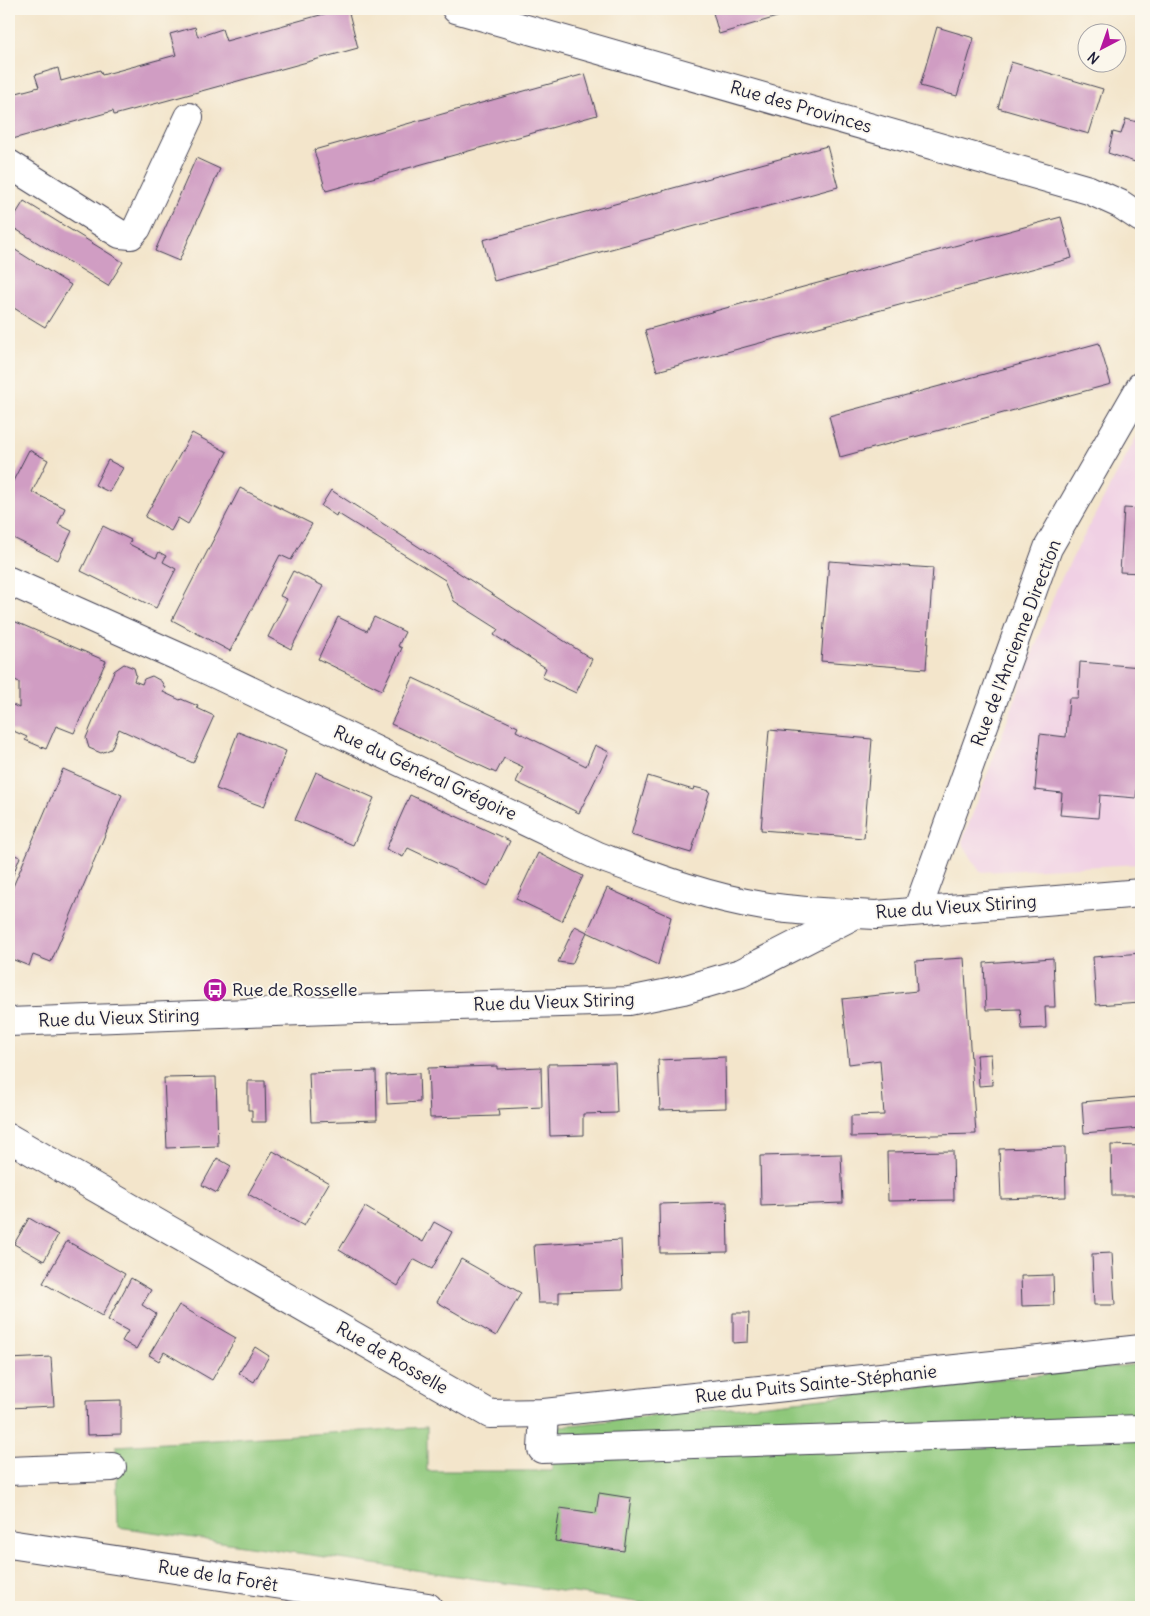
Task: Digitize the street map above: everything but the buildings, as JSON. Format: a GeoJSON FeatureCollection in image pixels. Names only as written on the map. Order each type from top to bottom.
{"type":"FeatureCollection","features":[{"type":"Feature","properties":{"kind":"street","name":"Rue des Provinces"},"geometry":{"type":"LineString","coordinates":[[456,9],[1089,190],[1120,204],[1141,218]]}},
{"type":"Feature","properties":{"kind":"street"},"geometry":{"type":"LineString","coordinates":[[9,164],[120,234],[131,235],[137,228],[189,117]]}},
{"type":"Feature","properties":{"kind":"street","name":"Rue de l'Ancienne Direction"},"geometry":{"type":"LineString","coordinates":[[917,912],[1048,548],[1141,386]]}},
{"type":"Feature","properties":{"kind":"street","name":"Rue du Général Grégoire"},"geometry":{"type":"LineString","coordinates":[[9,580],[186,660],[598,856],[667,882],[722,898],[789,910],[856,914]]}},
{"type":"Feature","properties":{"kind":"street","name":"Rue du Vieux Stiring"},"geometry":{"type":"LineString","coordinates":[[9,1022],[367,1008],[629,1001],[683,990],[741,973],[856,914],[917,912],[1141,893]]}},
{"type":"Feature","properties":{"kind":"street","name":"Rue de Rosselle"},"geometry":{"type":"LineString","coordinates":[[9,1138],[490,1414]]}},
{"type":"Feature","properties":{"kind":"street","name":"Rue du Puits Sainte-Stéphanie"},"geometry":{"type":"LineString","coordinates":[[490,1414],[544,1413],[1141,1349]]}},
{"type":"Feature","properties":{"kind":"street"},"geometry":{"type":"LineString","coordinates":[[544,1413],[542,1449],[1141,1429]]}},
{"type":"Feature","properties":{"kind":"street"},"geometry":{"type":"LineString","coordinates":[[9,1471],[112,1467]]}},
{"type":"Feature","properties":{"kind":"street","name":"Rue de la Forêt"},"geometry":{"type":"LineString","coordinates":[[9,1544],[428,1607]]}},
{"type":"Feature","properties":{"kind":"shaded area"},"geometry":{"type":"Polygon","coordinates":[[[1141,428],[1141,864],[980,872],[962,842],[1058,585],[1141,428]]]}},
{"type":"Feature","properties":{"kind":"green space"},"geometry":{"type":"Polygon","coordinates":[[[1141,1364],[1141,1607],[662,1607],[118,1527],[116,1446],[427,1427],[427,1471],[552,1471],[552,1427],[1141,1364]]]}},
{"type":"Feature","properties":{"kind":"place","name":"Rue de Rosselle"},"geometry":{"type":"Point","coordinates":[215,990]}}]}
